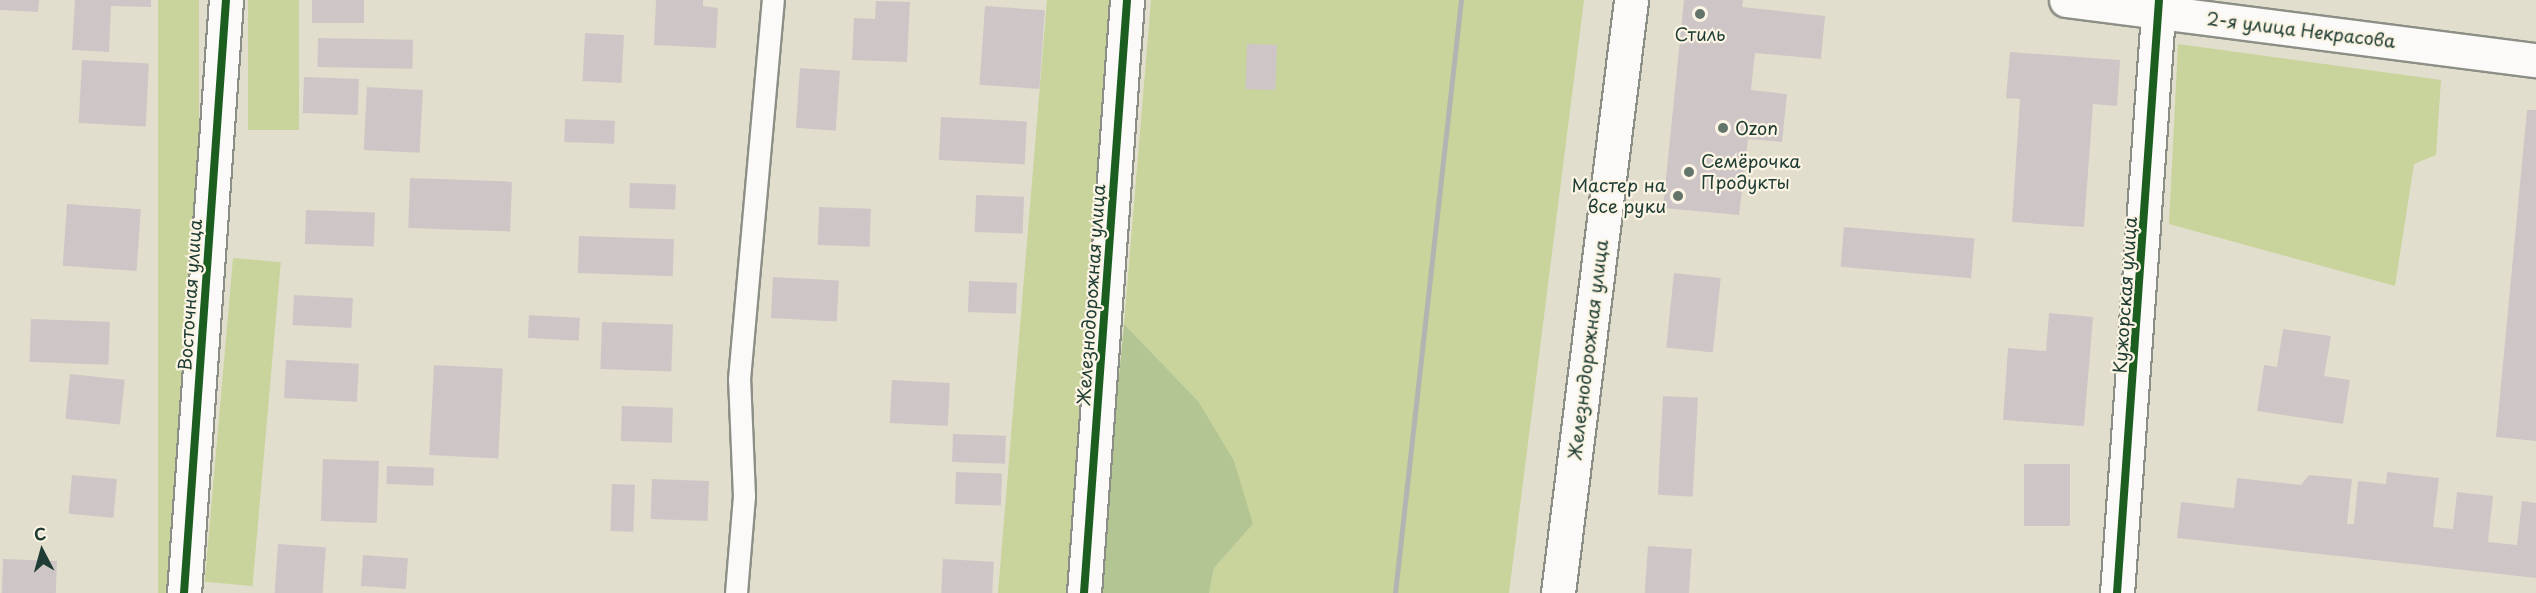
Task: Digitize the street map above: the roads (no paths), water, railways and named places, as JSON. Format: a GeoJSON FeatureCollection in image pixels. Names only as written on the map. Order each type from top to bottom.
{"type":"FeatureCollection","features":[{"type":"Feature","properties":{"kind":"street","name":"Восточная улица"},"geometry":{"type":"LineString","coordinates":[[184,593],[226,0]]}},
{"type":"Feature","properties":{"kind":"street","name":"Железнодорожная улица"},"geometry":{"type":"LineString","coordinates":[[1084,593],[1127,0]]}},
{"type":"Feature","properties":{"kind":"street","name":"Железнодорожная улица"},"geometry":{"type":"LineString","coordinates":[[1558,593],[1631,0]]}},
{"type":"Feature","properties":{"kind":"street","name":"2-я улица Некрасова"},"geometry":{"type":"LineString","coordinates":[[2066,0],[2159,6],[2536,60]]}},
{"type":"Feature","properties":{"kind":"street","name":"Кужорская улица"},"geometry":{"type":"LineString","coordinates":[[2117,593],[2159,6]]}},
{"type":"Feature","properties":{"kind":"lane"},"geometry":{"type":"LineString","coordinates":[[736,593],[744,496],[739,379],[773,0]]}},
{"type":"Feature","properties":{"kind":"railway"},"geometry":{"type":"LineString","coordinates":[[1395,593],[1461,0]]}},
{"type":"Feature","properties":{"kind":"place","name":"Стиль"},"geometry":{"type":"Point","coordinates":[1700,14]}},
{"type":"Feature","properties":{"kind":"place","name":"Ozon"},"geometry":{"type":"Point","coordinates":[1723,128]}},
{"type":"Feature","properties":{"kind":"place","name":"Семёрочка Продукты"},"geometry":{"type":"Point","coordinates":[1689,172]}},
{"type":"Feature","properties":{"kind":"place","name":"Мастер на все руки"},"geometry":{"type":"Point","coordinates":[1678,196]}}]}
